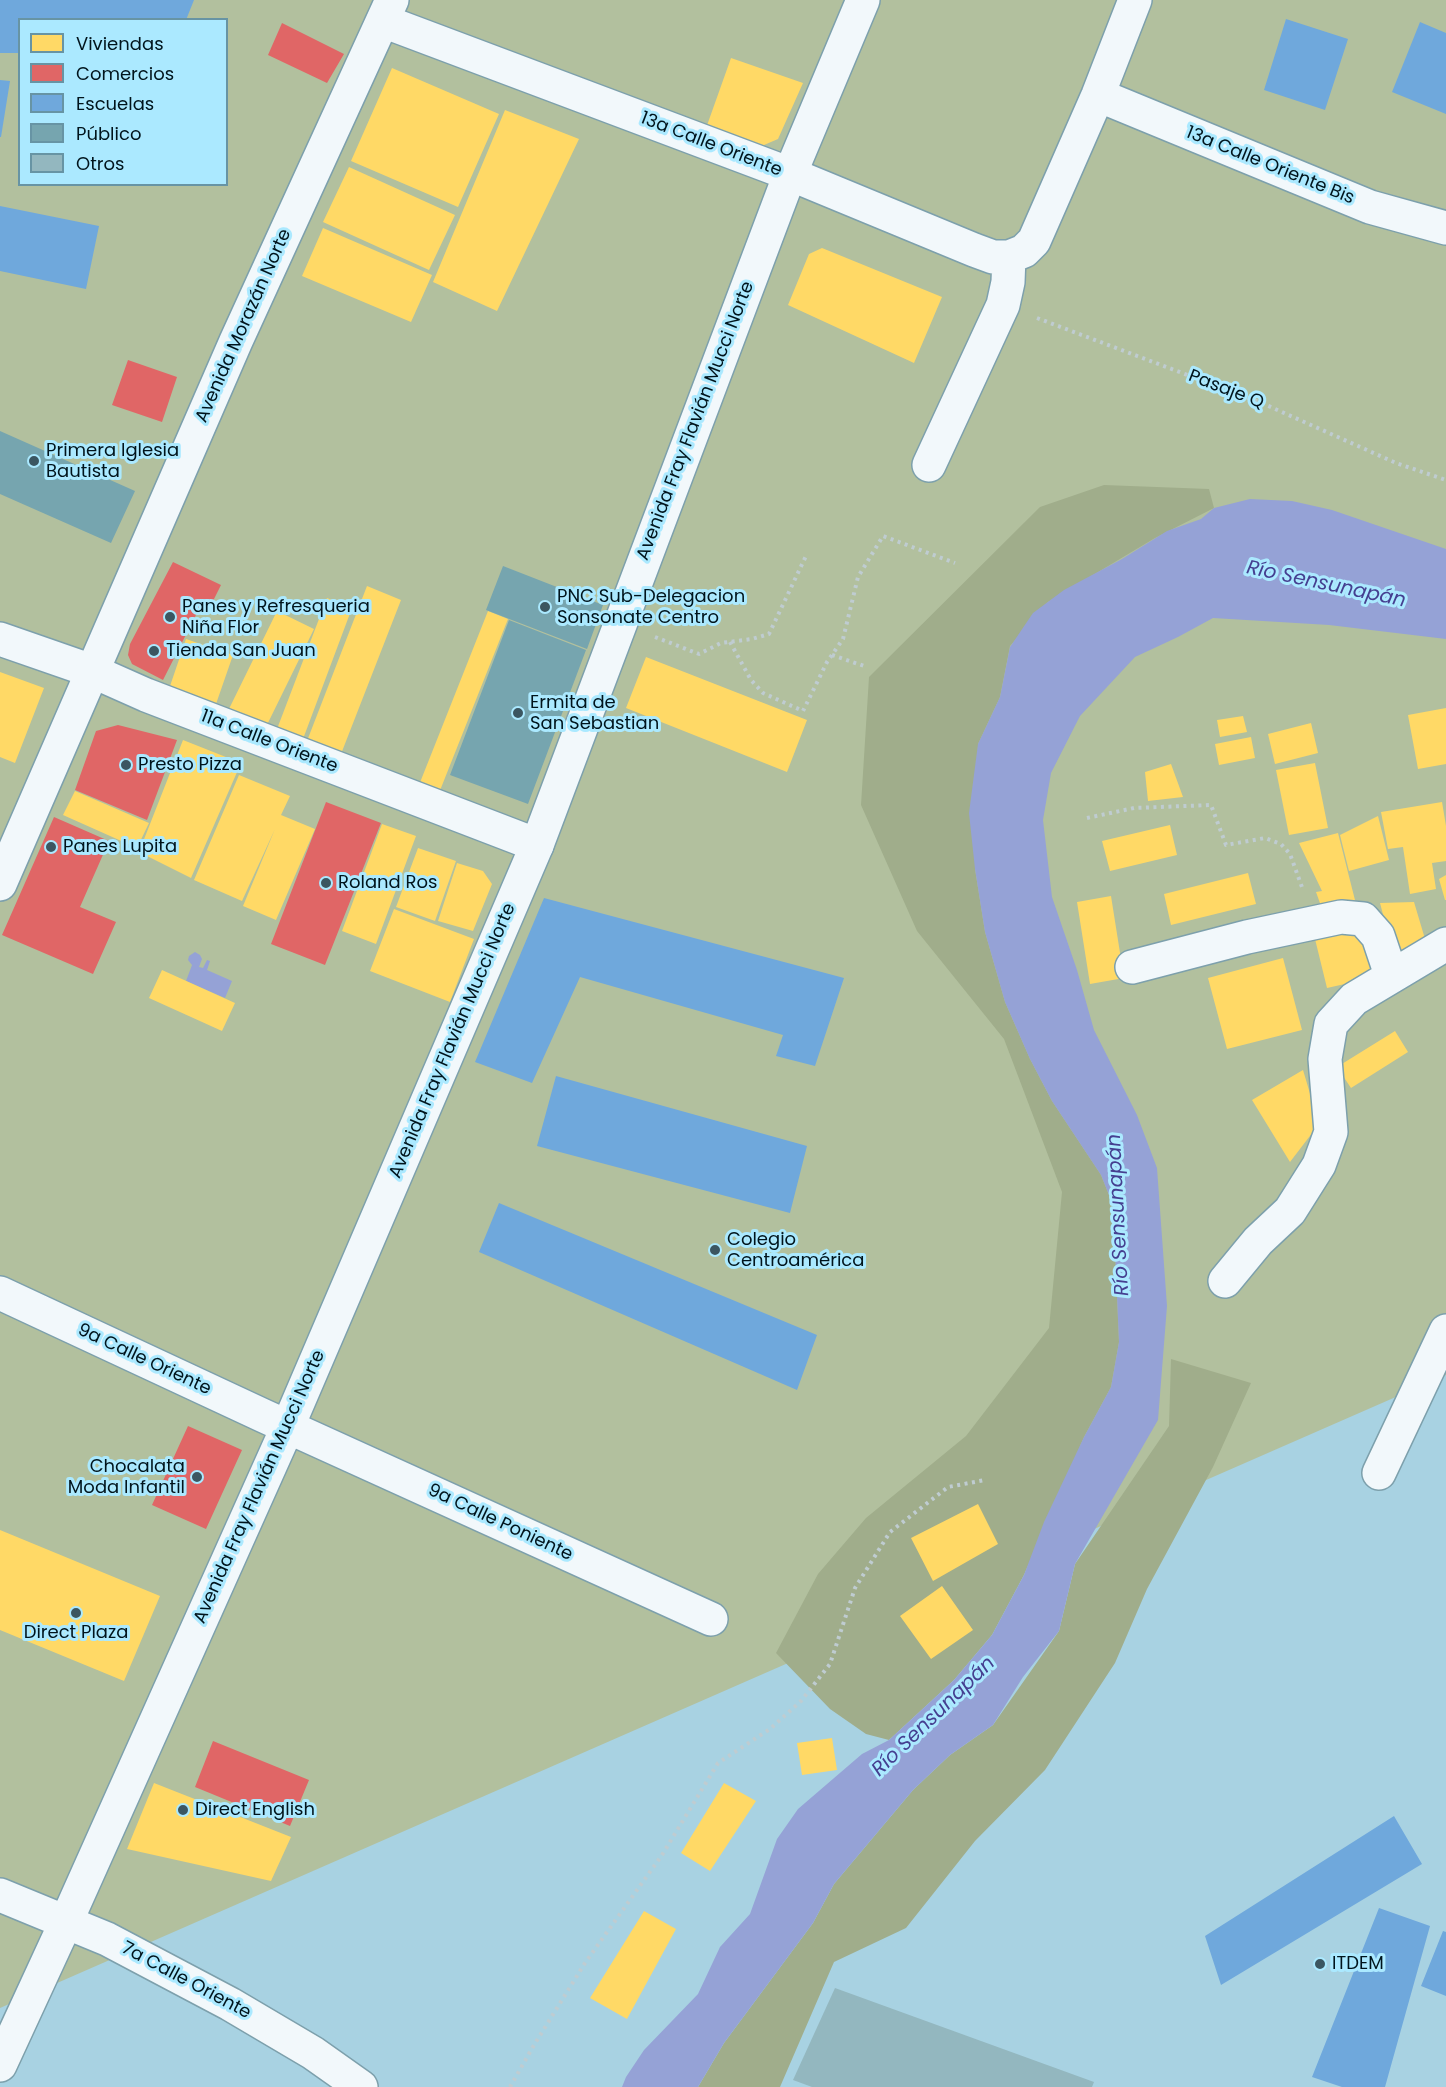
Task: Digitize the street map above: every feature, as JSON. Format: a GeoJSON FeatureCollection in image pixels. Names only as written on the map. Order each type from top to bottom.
{"type":"FeatureCollection","features":[{"type":"Feature","properties":{"kind":"street","name":"Avenida Fray Flavián Mucci Norte"},"geometry":{"type":"LineString","coordinates":[[0,2065],[288,1426],[537,845],[790,174],[863,0]]}},
{"type":"Feature","properties":{"kind":"street"},"geometry":{"type":"LineString","coordinates":[[929,465],[1003,305],[1008,282],[1021,249],[1098,95],[1135,0]]}},
{"type":"Feature","properties":{"kind":"street","name":"13a Calle Oriente"},"geometry":{"type":"LineString","coordinates":[[388,10],[974,250],[993,257],[1021,249]]}},
{"type":"Feature","properties":{"kind":"street","name":"Avenida Morazán Norte"},"geometry":{"type":"LineString","coordinates":[[0,884],[236,341],[388,10]]}},
{"type":"Feature","properties":{"kind":"street","name":"13a Calle Oriente Bis"},"geometry":{"type":"LineString","coordinates":[[1098,95],[1370,207],[1446,228]]}},
{"type":"Feature","properties":{"kind":"street","name":"11a Calle Oriente"},"geometry":{"type":"LineString","coordinates":[[0,639],[92,671],[158,699],[537,845]]}},
{"type":"Feature","properties":{"kind":"street"},"geometry":{"type":"LineString","coordinates":[[1132,967],[1247,937],[1341,917],[1363,919],[1378,936],[1391,975]]}},
{"type":"Feature","properties":{"kind":"street"},"geometry":{"type":"LineString","coordinates":[[1225,1281],[1258,1241],[1290,1211],[1319,1165],[1330,1132],[1325,1059],[1331,1024],[1354,999],[1446,944]]}},
{"type":"Feature","properties":{"kind":"street","name":"9a Calle Oriente"},"geometry":{"type":"LineString","coordinates":[[0,1293],[288,1426]]}},
{"type":"Feature","properties":{"kind":"street"},"geometry":{"type":"LineString","coordinates":[[1379,1473],[1446,1331]]}},
{"type":"Feature","properties":{"kind":"street","name":"9a Calle Poniente"},"geometry":{"type":"LineString","coordinates":[[288,1426],[711,1619]]}},
{"type":"Feature","properties":{"kind":"street","name":"7a Calle Oriente"},"geometry":{"type":"LineString","coordinates":[[0,1895],[107,1939],[230,2004],[314,2053],[361,2087]]}},
{"type":"Feature","properties":{"kind":"path","name":"Pasaje Q"},"geometry":{"type":"LineString","coordinates":[[1003,305],[1263,404],[1396,463],[1446,480]]}},
{"type":"Feature","properties":{"kind":"path"},"geometry":{"type":"LineString","coordinates":[[730,642],[751,680],[763,693],[803,711],[832,655],[843,639],[858,577],[883,536],[955,563]]}},
{"type":"Feature","properties":{"kind":"path"},"geometry":{"type":"LineString","coordinates":[[621,623],[699,654],[721,643],[770,634],[806,556]]}},
{"type":"Feature","properties":{"kind":"path"},"geometry":{"type":"LineString","coordinates":[[832,655],[867,668]]}},
{"type":"Feature","properties":{"kind":"path"},"geometry":{"type":"LineString","coordinates":[[1087,818],[1134,808],[1211,805],[1226,845],[1265,838],[1281,844],[1290,854],[1315,922]]}},
{"type":"Feature","properties":{"kind":"path"},"geometry":{"type":"LineString","coordinates":[[510,2087],[585,1963],[662,1855],[718,1763],[770,1729],[801,1701],[831,1664],[855,1588],[890,1532],[948,1487],[985,1480]]}},
{"type":"Feature","properties":{"kind":"green space"},"geometry":{"type":"Polygon","coordinates":[[[0,0],[1446,0],[1446,1375],[0,2008],[0,0]]]}},
{"type":"Feature","properties":{"kind":"green space"},"geometry":{"type":"Polygon","coordinates":[[[1104,485],[1209,489],[1214,508],[1155,538],[1048,602],[1010,646],[1000,697],[978,744],[975,869],[985,932],[1005,1002],[1030,1059],[1052,1101],[1101,1175],[1113,1205],[1119,1342],[1111,1387],[1084,1437],[1024,1575],[992,1635],[954,1680],[889,1740],[866,1734],[830,1709],[776,1653],[818,1574],[866,1518],[966,1436],[1049,1328],[1062,1192],[1004,1039],[917,931],[861,805],[869,677],[1040,507],[1104,485]]]}},
{"type":"Feature","properties":{"kind":"green space"},"geometry":{"type":"Polygon","coordinates":[[[1171,1359],[1251,1383],[1213,1467],[1147,1589],[1115,1663],[1045,1770],[975,1841],[906,1928],[834,1962],[780,2087],[698,2087],[724,2043],[813,1923],[834,1884],[913,1790],[950,1755],[993,1725],[1059,1631],[1075,1564],[1169,1426],[1171,1359]]]}},
{"type":"Feature","properties":{"kind":"water","name":"Río Sensunapán"},"geometry":{"type":"Polygon","coordinates":[[[1250,499],[1292,501],[1332,510],[1446,549],[1446,639],[1329,625],[1213,618],[1135,657],[1080,716],[1051,773],[1043,820],[1052,897],[1077,970],[1094,1030],[1137,1115],[1157,1168],[1167,1306],[1158,1420],[1075,1564],[1059,1631],[1023,1677],[993,1725],[950,1755],[913,1790],[834,1884],[813,1923],[724,2043],[698,2087],[622,2087],[644,2050],[698,1994],[720,1947],[750,1914],[777,1839],[798,1809],[862,1754],[889,1740],[954,1680],[992,1635],[1024,1575],[1044,1522],[1084,1437],[1111,1387],[1119,1342],[1113,1205],[1101,1175],[1052,1101],[1030,1059],[1005,1002],[985,932],[969,813],[978,744],[1000,697],[1010,647],[1033,613],[1064,590],[1122,559],[1167,531],[1201,519],[1214,508],[1250,499]]]}},
{"type":"Feature","properties":{"kind":"water"},"geometry":{"type":"Polygon","coordinates":[[[195,952],[202,959],[199,967],[203,968],[207,960],[210,961],[207,970],[232,981],[225,998],[186,981],[192,965],[188,960],[189,956],[195,952]]]}},
{"type":"Feature","properties":{"kind":"building: Viviendas"},"geometry":{"type":"Polygon","coordinates":[[[731,58],[803,83],[778,139],[757,148],[705,131],[731,58]]]}},
{"type":"Feature","properties":{"kind":"building: Viviendas"},"geometry":{"type":"Polygon","coordinates":[[[392,68],[499,114],[458,207],[351,161],[392,68]]]}},
{"type":"Feature","properties":{"kind":"building: Viviendas"},"geometry":{"type":"Polygon","coordinates":[[[505,110],[579,139],[497,311],[433,282],[505,110]]]}},
{"type":"Feature","properties":{"kind":"building: Viviendas"},"geometry":{"type":"Polygon","coordinates":[[[349,167],[455,215],[429,270],[323,222],[349,167]]]}},
{"type":"Feature","properties":{"kind":"building: Viviendas"},"geometry":{"type":"Polygon","coordinates":[[[323,228],[432,275],[411,322],[302,276],[323,228]]]}},
{"type":"Feature","properties":{"kind":"building: Viviendas"},"geometry":{"type":"Polygon","coordinates":[[[822,248],[942,297],[914,363],[788,305],[809,254],[822,248]]]}},
{"type":"Feature","properties":{"kind":"building: Viviendas"},"geometry":{"type":"Polygon","coordinates":[[[367,586],[401,600],[341,754],[307,741],[367,586]]]}},
{"type":"Feature","properties":{"kind":"building: Viviendas"},"geometry":{"type":"Polygon","coordinates":[[[327,598],[352,608],[303,739],[277,729],[327,598]]]}},
{"type":"Feature","properties":{"kind":"building: Viviendas"},"geometry":{"type":"Polygon","coordinates":[[[277,611],[314,629],[264,731],[227,713],[277,611]]]}},
{"type":"Feature","properties":{"kind":"building: Viviendas"},"geometry":{"type":"Polygon","coordinates":[[[488,611],[508,619],[439,793],[419,785],[488,611]]]}},
{"type":"Feature","properties":{"kind":"building: Viviendas"},"geometry":{"type":"Polygon","coordinates":[[[186,639],[233,655],[216,704],[169,689],[186,639]]]}},
{"type":"Feature","properties":{"kind":"building: Viviendas"},"geometry":{"type":"Polygon","coordinates":[[[646,657],[807,720],[787,772],[626,708],[646,657]]]}},
{"type":"Feature","properties":{"kind":"building: Viviendas"},"geometry":{"type":"Polygon","coordinates":[[[0,672],[44,688],[15,763],[0,757],[0,672]]]}},
{"type":"Feature","properties":{"kind":"building: Viviendas"},"geometry":{"type":"Polygon","coordinates":[[[1446,708],[1446,764],[1418,769],[1408,715],[1446,708]]]}},
{"type":"Feature","properties":{"kind":"building: Viviendas"},"geometry":{"type":"Polygon","coordinates":[[[1243,716],[1247,732],[1220,737],[1217,720],[1243,716]]]}},
{"type":"Feature","properties":{"kind":"building: Viviendas"},"geometry":{"type":"Polygon","coordinates":[[[1311,723],[1318,753],[1275,764],[1268,734],[1311,723]]]}},
{"type":"Feature","properties":{"kind":"building: Viviendas"},"geometry":{"type":"Polygon","coordinates":[[[1251,737],[1255,758],[1219,765],[1215,744],[1251,737]]]}},
{"type":"Feature","properties":{"kind":"building: Viviendas"},"geometry":{"type":"Polygon","coordinates":[[[183,740],[241,763],[191,878],[139,852],[183,740]]]}},
{"type":"Feature","properties":{"kind":"building: Viviendas"},"geometry":{"type":"Polygon","coordinates":[[[1315,763],[1328,828],[1289,835],[1276,770],[1315,763]]]}},
{"type":"Feature","properties":{"kind":"building: Viviendas"},"geometry":{"type":"Polygon","coordinates":[[[1171,764],[1183,797],[1148,801],[1145,772],[1171,764]]]}},
{"type":"Feature","properties":{"kind":"building: Viviendas"},"geometry":{"type":"Polygon","coordinates":[[[239,775],[290,796],[281,815],[315,829],[276,920],[243,906],[275,829],[242,901],[194,880],[239,775]]]}},
{"type":"Feature","properties":{"kind":"building: Viviendas"},"geometry":{"type":"Polygon","coordinates":[[[75,791],[149,823],[137,848],[63,815],[75,791]]]}},
{"type":"Feature","properties":{"kind":"building: Viviendas"},"geometry":{"type":"Polygon","coordinates":[[[1442,802],[1446,826],[1446,861],[1432,863],[1436,889],[1410,894],[1403,847],[1388,849],[1381,812],[1442,802]]]}},
{"type":"Feature","properties":{"kind":"building: Viviendas"},"geometry":{"type":"Polygon","coordinates":[[[1378,816],[1389,860],[1349,871],[1340,835],[1378,816]]]}},
{"type":"Feature","properties":{"kind":"building: Viviendas"},"geometry":{"type":"Polygon","coordinates":[[[382,824],[416,836],[376,944],[342,931],[382,824]]]}},
{"type":"Feature","properties":{"kind":"building: Viviendas"},"geometry":{"type":"Polygon","coordinates":[[[1170,825],[1177,855],[1110,871],[1102,841],[1170,825]]]}},
{"type":"Feature","properties":{"kind":"building: Viviendas"},"geometry":{"type":"Polygon","coordinates":[[[1338,833],[1357,908],[1325,917],[1316,892],[1322,891],[1299,843],[1338,833]]]}},
{"type":"Feature","properties":{"kind":"building: Viviendas"},"geometry":{"type":"Polygon","coordinates":[[[418,848],[456,861],[435,921],[396,907],[418,848]]]}},
{"type":"Feature","properties":{"kind":"building: Viviendas"},"geometry":{"type":"Polygon","coordinates":[[[457,863],[483,871],[492,884],[473,931],[438,921],[457,863]]]}},
{"type":"Feature","properties":{"kind":"building: Viviendas"},"geometry":{"type":"Polygon","coordinates":[[[1248,873],[1256,904],[1171,925],[1164,894],[1248,873]]]}},
{"type":"Feature","properties":{"kind":"building: Viviendas"},"geometry":{"type":"Polygon","coordinates":[[[1446,875],[1446,900],[1445,900],[1439,879],[1446,875]]]}},
{"type":"Feature","properties":{"kind":"building: Viviendas"},"geometry":{"type":"Polygon","coordinates":[[[1111,896],[1124,978],[1090,984],[1077,902],[1111,896]]]}},
{"type":"Feature","properties":{"kind":"building: Viviendas"},"geometry":{"type":"Polygon","coordinates":[[[1414,902],[1428,949],[1395,960],[1380,903],[1414,902]]]}},
{"type":"Feature","properties":{"kind":"building: Viviendas"},"geometry":{"type":"Polygon","coordinates":[[[394,909],[474,939],[450,1002],[370,971],[394,909]]]}},
{"type":"Feature","properties":{"kind":"building: Viviendas"},"geometry":{"type":"Polygon","coordinates":[[[1363,927],[1376,977],[1327,988],[1315,939],[1363,927]]]}},
{"type":"Feature","properties":{"kind":"building: Viviendas"},"geometry":{"type":"Polygon","coordinates":[[[1283,958],[1302,1030],[1227,1049],[1208,978],[1283,958]]]}},
{"type":"Feature","properties":{"kind":"building: Viviendas"},"geometry":{"type":"Polygon","coordinates":[[[162,970],[235,1003],[222,1031],[149,998],[162,970]]]}},
{"type":"Feature","properties":{"kind":"building: Viviendas"},"geometry":{"type":"Polygon","coordinates":[[[1395,1031],[1408,1052],[1351,1088],[1337,1067],[1395,1031]]]}},
{"type":"Feature","properties":{"kind":"building: Viviendas"},"geometry":{"type":"Polygon","coordinates":[[[1303,1070],[1317,1117],[1316,1128],[1290,1162],[1252,1100],[1303,1070]]]}},
{"type":"Feature","properties":{"kind":"building: Viviendas"},"geometry":{"type":"Polygon","coordinates":[[[978,1504],[998,1544],[933,1581],[911,1538],[978,1504]]]}},
{"type":"Feature","properties":{"kind":"building: Viviendas","name":"Direct Plaza"},"geometry":{"type":"Polygon","coordinates":[[[0,1530],[160,1596],[124,1681],[0,1630],[0,1530]]]}},
{"type":"Feature","properties":{"kind":"building: Viviendas"},"geometry":{"type":"Polygon","coordinates":[[[942,1586],[973,1630],[931,1659],[900,1616],[942,1586]]]}},
{"type":"Feature","properties":{"kind":"building: Viviendas"},"geometry":{"type":"Polygon","coordinates":[[[832,1738],[837,1770],[802,1775],[797,1743],[832,1738]]]}},
{"type":"Feature","properties":{"kind":"building: Viviendas","name":"Direct English"},"geometry":{"type":"Polygon","coordinates":[[[154,1783],[291,1837],[271,1881],[127,1849],[154,1783]]]}},
{"type":"Feature","properties":{"kind":"building: Viviendas"},"geometry":{"type":"Polygon","coordinates":[[[724,1783],[756,1801],[710,1871],[681,1853],[724,1783]]]}},
{"type":"Feature","properties":{"kind":"building: Viviendas"},"geometry":{"type":"Polygon","coordinates":[[[644,1911],[676,1929],[627,2019],[590,1998],[644,1911]]]}},
{"type":"Feature","properties":{"kind":"building: Comercios"},"geometry":{"type":"Polygon","coordinates":[[[282,23],[344,54],[327,83],[268,55],[282,23]]]}},
{"type":"Feature","properties":{"kind":"building: Comercios"},"geometry":{"type":"Polygon","coordinates":[[[128,360],[177,377],[162,422],[112,405],[128,360]]]}},
{"type":"Feature","properties":{"kind":"building: Comercios"},"geometry":{"type":"Polygon","coordinates":[[[173,562],[221,585],[208,611],[200,607],[163,680],[132,664],[128,655],[130,644],[173,562]]]}},
{"type":"Feature","properties":{"kind":"building: Comercios","name":"Presto Pizza"},"geometry":{"type":"Polygon","coordinates":[[[118,725],[177,740],[147,820],[75,790],[96,731],[118,725]]]}},
{"type":"Feature","properties":{"kind":"building: Comercios","name":"Roland Ros"},"geometry":{"type":"Polygon","coordinates":[[[326,802],[381,823],[325,965],[271,944],[326,802]]]}},
{"type":"Feature","properties":{"kind":"building: Comercios"},"geometry":{"type":"Polygon","coordinates":[[[54,817],[109,841],[80,907],[116,922],[93,974],[2,935],[54,817]]]}},
{"type":"Feature","properties":{"kind":"building: Comercios","name":"Chocalata Moda Infantil"},"geometry":{"type":"Polygon","coordinates":[[[188,1426],[242,1450],[206,1529],[152,1505],[188,1426]]]}},
{"type":"Feature","properties":{"kind":"building: Comercios"},"geometry":{"type":"Polygon","coordinates":[[[213,1741],[309,1780],[290,1826],[195,1787],[213,1741]]]}},
{"type":"Feature","properties":{"kind":"building: Escuelas"},"geometry":{"type":"Polygon","coordinates":[[[0,0],[194,0],[187,18],[18,18],[18,53],[0,53],[0,0]]]}},
{"type":"Feature","properties":{"kind":"building: Escuelas"},"geometry":{"type":"Polygon","coordinates":[[[1286,19],[1348,39],[1325,110],[1264,90],[1286,19]]]}},
{"type":"Feature","properties":{"kind":"building: Escuelas"},"geometry":{"type":"Polygon","coordinates":[[[1420,22],[1446,33],[1446,114],[1392,92],[1420,22]]]}},
{"type":"Feature","properties":{"kind":"building: Escuelas"},"geometry":{"type":"Polygon","coordinates":[[[0,80],[10,81],[1,137],[0,137],[0,80]]]}},
{"type":"Feature","properties":{"kind":"building: Escuelas"},"geometry":{"type":"Polygon","coordinates":[[[0,206],[99,226],[86,289],[0,271],[0,206]]]}},
{"type":"Feature","properties":{"kind":"building: Escuelas"},"geometry":{"type":"Polygon","coordinates":[[[544,898],[844,978],[815,1066],[776,1056],[783,1035],[580,977],[532,1083],[475,1062],[544,898]]]}},
{"type":"Feature","properties":{"kind":"building: Escuelas"},"geometry":{"type":"Polygon","coordinates":[[[556,1076],[807,1146],[790,1213],[537,1146],[556,1076]]]}},
{"type":"Feature","properties":{"kind":"building: Escuelas"},"geometry":{"type":"Polygon","coordinates":[[[499,1203],[817,1335],[797,1390],[479,1252],[499,1203]]]}},
{"type":"Feature","properties":{"kind":"building: Escuelas"},"geometry":{"type":"Polygon","coordinates":[[[1394,1816],[1422,1864],[1221,1985],[1205,1936],[1394,1816]]]}},
{"type":"Feature","properties":{"kind":"building: Escuelas"},"geometry":{"type":"Polygon","coordinates":[[[1379,1908],[1430,1926],[1385,2087],[1342,2087],[1312,2077],[1379,1908]]]}},
{"type":"Feature","properties":{"kind":"building: Escuelas"},"geometry":{"type":"Polygon","coordinates":[[[1443,1931],[1446,1932],[1446,1996],[1421,1986],[1443,1931]]]}},
{"type":"Feature","properties":{"kind":"building: Público","name":"Primera Iglesia Bautista"},"geometry":{"type":"Polygon","coordinates":[[[0,431],[135,491],[111,543],[0,494],[0,431]]]}},
{"type":"Feature","properties":{"kind":"building: Público","name":"PNC Sub-Delegacion Sonsonate Centro"},"geometry":{"type":"Polygon","coordinates":[[[503,566],[603,605],[587,649],[486,610],[503,566]]]}},
{"type":"Feature","properties":{"kind":"building: Público","name":"Ermita de San Sebastian"},"geometry":{"type":"Polygon","coordinates":[[[509,620],[586,650],[528,804],[450,775],[509,620]]]}},
{"type":"Feature","properties":{"kind":"building: Otros"},"geometry":{"type":"Polygon","coordinates":[[[835,1988],[1094,2082],[1092,2087],[812,2087],[793,2080],[835,1988]]]}},
{"type":"Feature","properties":{"kind":"place","name":"Primera Iglesia Bautista"},"geometry":{"type":"Point","coordinates":[34,461]}},
{"type":"Feature","properties":{"kind":"place","name":"PNC Sub-Delegacion Sonsonate Centro"},"geometry":{"type":"Point","coordinates":[545,607]}},
{"type":"Feature","properties":{"kind":"place","name":"Panes y Refresqueria Niña Flor"},"geometry":{"type":"Point","coordinates":[170,617]}},
{"type":"Feature","properties":{"kind":"place","name":"Tienda San Juan"},"geometry":{"type":"Point","coordinates":[154,651]}},
{"type":"Feature","properties":{"kind":"place","name":"Ermita de San Sebastian"},"geometry":{"type":"Point","coordinates":[518,713]}},
{"type":"Feature","properties":{"kind":"place","name":"Presto Pizza"},"geometry":{"type":"Point","coordinates":[126,765]}},
{"type":"Feature","properties":{"kind":"place","name":"Panes Lupita"},"geometry":{"type":"Point","coordinates":[51,847]}},
{"type":"Feature","properties":{"kind":"place","name":"Roland Ros"},"geometry":{"type":"Point","coordinates":[326,883]}},
{"type":"Feature","properties":{"kind":"place","name":"Colegio Centroamérica"},"geometry":{"type":"Point","coordinates":[715,1250]}},
{"type":"Feature","properties":{"kind":"place","name":"Chocalata Moda Infantil"},"geometry":{"type":"Point","coordinates":[197,1477]}},
{"type":"Feature","properties":{"kind":"place","name":"Direct Plaza"},"geometry":{"type":"Point","coordinates":[76,1613]}},
{"type":"Feature","properties":{"kind":"place","name":"Direct English"},"geometry":{"type":"Point","coordinates":[183,1810]}},
{"type":"Feature","properties":{"kind":"place","name":"ITDEM"},"geometry":{"type":"Point","coordinates":[1320,1964]}}]}
